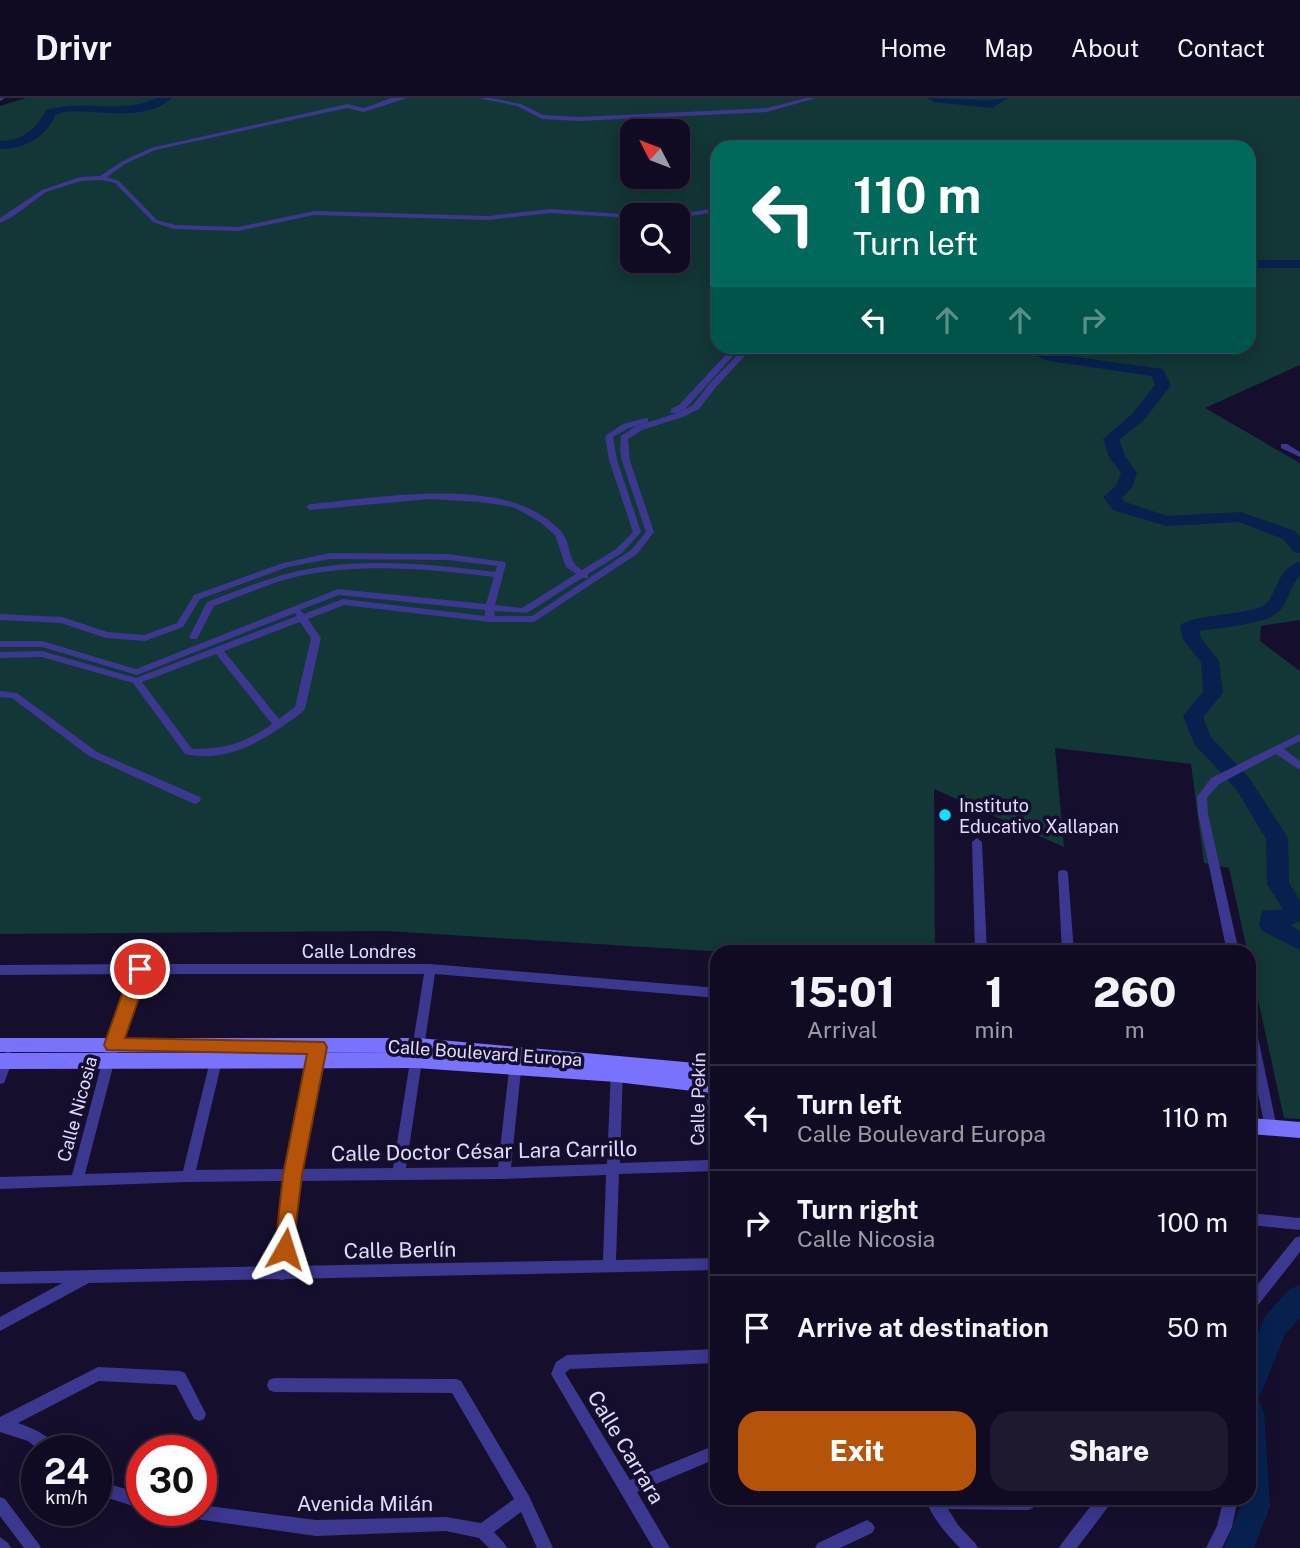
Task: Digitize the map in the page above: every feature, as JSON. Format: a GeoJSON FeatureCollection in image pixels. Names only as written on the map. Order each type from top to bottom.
{"type":"FeatureCollection","features":[{"type":"Feature","properties":{"kind":"main road","name":"Calle Boulevard Europa"},"geometry":{"type":"LineString","coordinates":[[5,1053],[417,1052],[710,1078]]}},
{"type":"Feature","properties":{"kind":"main road"},"geometry":{"type":"LineString","coordinates":[[1256,1127],[1300,1130]]}},
{"type":"Feature","properties":{"kind":"street"},"geometry":{"type":"LineString","coordinates":[[102,178],[123,163],[153,149],[183,141],[347,106],[364,110],[404,98]]}},
{"type":"Feature","properties":{"kind":"street"},"geometry":{"type":"LineString","coordinates":[[481,98],[519,105],[542,117],[579,119],[767,110],[813,98]]}},
{"type":"Feature","properties":{"kind":"street"},"geometry":{"type":"LineString","coordinates":[[0,221],[47,190],[80,179],[102,178],[117,182],[155,221],[174,227],[238,229],[314,213],[461,218],[489,218],[550,211],[620,215]]}},
{"type":"Feature","properties":{"kind":"street"},"geometry":{"type":"LineString","coordinates":[[690,214],[710,211]]}},
{"type":"Feature","properties":{"kind":"street"},"geometry":{"type":"LineString","coordinates":[[0,644],[42,644],[137,672],[204,652],[219,651],[343,603],[489,614],[524,611],[619,551],[637,532],[610,450],[609,436],[626,426],[668,414],[682,407],[732,354]]}},
{"type":"Feature","properties":{"kind":"street"},"geometry":{"type":"LineString","coordinates":[[136,681],[295,608],[338,592],[534,619],[634,552],[650,532],[646,512],[624,451],[624,438],[639,428],[696,407],[713,384],[743,354]]}},
{"type":"Feature","properties":{"kind":"street"},"geometry":{"type":"LineString","coordinates":[[1284,446],[1300,455]]}},
{"type":"Feature","properties":{"kind":"street"},"geometry":{"type":"LineString","coordinates":[[310,507],[429,496],[481,499],[515,505],[543,520],[559,534],[570,567],[592,580]]}},
{"type":"Feature","properties":{"kind":"street"},"geometry":{"type":"LineString","coordinates":[[0,617],[62,620],[106,635],[145,638],[180,625],[197,597],[286,565],[330,556],[448,557],[502,564],[489,614]]}},
{"type":"Feature","properties":{"kind":"street"},"geometry":{"type":"LineString","coordinates":[[194,638],[210,604],[295,575],[333,568],[445,568],[497,575]]}},
{"type":"Feature","properties":{"kind":"street"},"geometry":{"type":"LineString","coordinates":[[0,655],[42,654],[136,681],[189,752],[216,753],[246,746],[300,709],[316,638],[295,608]]}},
{"type":"Feature","properties":{"kind":"street"},"geometry":{"type":"LineString","coordinates":[[180,625],[204,652]]}},
{"type":"Feature","properties":{"kind":"street"},"geometry":{"type":"LineString","coordinates":[[219,651],[278,724]]}},
{"type":"Feature","properties":{"kind":"street"},"geometry":{"type":"LineString","coordinates":[[0,694],[14,695],[93,754],[195,800]]}},
{"type":"Feature","properties":{"kind":"street"},"geometry":{"type":"LineString","coordinates":[[1231,945],[1203,814],[1202,797],[1215,781],[1300,737]]}},
{"type":"Feature","properties":{"kind":"street"},"geometry":{"type":"LineString","coordinates":[[1277,749],[1300,766]]}},
{"type":"Feature","properties":{"kind":"street"},"geometry":{"type":"LineString","coordinates":[[977,842],[981,945]]}},
{"type":"Feature","properties":{"kind":"street"},"geometry":{"type":"LineString","coordinates":[[1063,874],[1068,945]]}},
{"type":"Feature","properties":{"kind":"street","name":"Calle Nicosia"},"geometry":{"type":"LineString","coordinates":[[77,1179],[111,1052],[140,969]]}},
{"type":"Feature","properties":{"kind":"street"},"geometry":{"type":"LineString","coordinates":[[399,1173],[430,969]]}},
{"type":"Feature","properties":{"kind":"street","name":"Calle Londres"},"geometry":{"type":"LineString","coordinates":[[0,970],[430,969],[710,992]]}},
{"type":"Feature","properties":{"kind":"street"},"geometry":{"type":"LineString","coordinates":[[0,1079],[5,1053]]}},
{"type":"Feature","properties":{"kind":"street"},"geometry":{"type":"LineString","coordinates":[[188,1176],[218,1053]]}},
{"type":"Feature","properties":{"kind":"street"},"geometry":{"type":"LineString","coordinates":[[282,1274],[293,1175],[317,1053]]}},
{"type":"Feature","properties":{"kind":"street"},"geometry":{"type":"LineString","coordinates":[[1256,1057],[1271,1128]]}},
{"type":"Feature","properties":{"kind":"street"},"geometry":{"type":"LineString","coordinates":[[504,1173],[516,1060]]}},
{"type":"Feature","properties":{"kind":"street"},"geometry":{"type":"LineString","coordinates":[[609,1266],[617,1068]]}},
{"type":"Feature","properties":{"kind":"street","name":"Calle Doctor César Lara Carrillo"},"geometry":{"type":"LineString","coordinates":[[0,1183],[188,1176],[504,1173],[710,1165]]}},
{"type":"Feature","properties":{"kind":"street"},"geometry":{"type":"LineString","coordinates":[[1256,1220],[1300,1224]]}},
{"type":"Feature","properties":{"kind":"street"},"geometry":{"type":"LineString","coordinates":[[1256,1294],[1300,1242]]}},
{"type":"Feature","properties":{"kind":"street","name":"Calle Berlín"},"geometry":{"type":"LineString","coordinates":[[0,1278],[710,1264]]}},
{"type":"Feature","properties":{"kind":"street"},"geometry":{"type":"LineString","coordinates":[[0,1324],[87,1277]]}},
{"type":"Feature","properties":{"kind":"street","name":"Calle Carrara"},"geometry":{"type":"LineString","coordinates":[[662,1548],[558,1374],[567,1362],[710,1356]]}},
{"type":"Feature","properties":{"kind":"street"},"geometry":{"type":"LineString","coordinates":[[0,1425],[98,1374],[180,1378],[199,1414]]}},
{"type":"Feature","properties":{"kind":"street"},"geometry":{"type":"LineString","coordinates":[[274,1385],[456,1386],[524,1501],[545,1548]]}},
{"type":"Feature","properties":{"kind":"street"},"geometry":{"type":"LineString","coordinates":[[0,1425],[32,1435]]}},
{"type":"Feature","properties":{"kind":"street"},"geometry":{"type":"LineString","coordinates":[[627,1489],[710,1454]]}},
{"type":"Feature","properties":{"kind":"street"},"geometry":{"type":"LineString","coordinates":[[499,1548],[483,1531],[524,1501]]}},
{"type":"Feature","properties":{"kind":"street"},"geometry":{"type":"LineString","coordinates":[[0,1504],[33,1548]]}},
{"type":"Feature","properties":{"kind":"street"},"geometry":{"type":"LineString","coordinates":[[936,1505],[953,1530],[970,1548]]}},
{"type":"Feature","properties":{"kind":"street"},"geometry":{"type":"LineString","coordinates":[[1067,1548],[1101,1505]]}},
{"type":"Feature","properties":{"kind":"street"},"geometry":{"type":"LineString","coordinates":[[1214,1548],[1224,1527],[1229,1505]]}},
{"type":"Feature","properties":{"kind":"street","name":"Avenida Milán"},"geometry":{"type":"LineString","coordinates":[[217,1515],[316,1528],[446,1524],[483,1531]]}},
{"type":"Feature","properties":{"kind":"street"},"geometry":{"type":"LineString","coordinates":[[823,1548],[867,1528]]}},
{"type":"Feature","properties":{"kind":"green space"},"geometry":{"type":"Polygon","coordinates":[[[26,98],[1300,98],[1300,365],[1205,408],[1300,463],[1300,620],[1261,626],[1260,641],[1300,671],[1300,1119],[1284,1118],[1256,991],[1256,945],[1246,945],[1229,868],[1204,863],[1191,764],[1055,748],[1064,847],[934,789],[935,945],[710,945],[710,951],[386,931],[0,934],[0,106],[26,98]]]}},
{"type":"Feature","properties":{"kind":"waterway"},"geometry":{"type":"LineString","coordinates":[[0,145],[16,144],[31,138],[43,127],[50,113],[63,109],[138,108],[153,105],[166,98]]}},
{"type":"Feature","properties":{"kind":"waterway"},"geometry":{"type":"LineString","coordinates":[[934,98],[992,104],[1002,98]]}},
{"type":"Feature","properties":{"kind":"waterway"},"geometry":{"type":"LineString","coordinates":[[1256,264],[1300,264]]}},
{"type":"Feature","properties":{"kind":"waterway"},"geometry":{"type":"LineString","coordinates":[[1039,354],[1158,372],[1163,385],[1138,417],[1111,439],[1117,457],[1129,473],[1124,488],[1111,497],[1119,506],[1166,521],[1241,517],[1289,535],[1300,548]]}},
{"type":"Feature","properties":{"kind":"waterway"},"geometry":{"type":"LineString","coordinates":[[1300,567],[1287,578],[1281,596],[1269,611],[1237,620],[1189,626],[1192,640],[1210,661],[1213,693],[1193,716],[1202,740],[1243,784],[1277,838],[1278,884],[1297,913],[1286,918],[1270,917],[1270,925],[1300,941]]}},
{"type":"Feature","properties":{"kind":"waterway"},"geometry":{"type":"LineString","coordinates":[[1256,1371],[1275,1325],[1300,1298]]}},
{"type":"Feature","properties":{"kind":"waterway"},"geometry":{"type":"LineString","coordinates":[[1239,1548],[1255,1505]]}},
{"type":"Feature","properties":{"kind":"place","name":"Instituto Educativo Xallapan"},"geometry":{"type":"Point","coordinates":[945,815]}},
{"type":"Feature","properties":{"kind":"route"},"geometry":{"type":"LineString","coordinates":[[140,969],[113,1045],[318,1047],[293,1175],[285,1249]]}}]}
